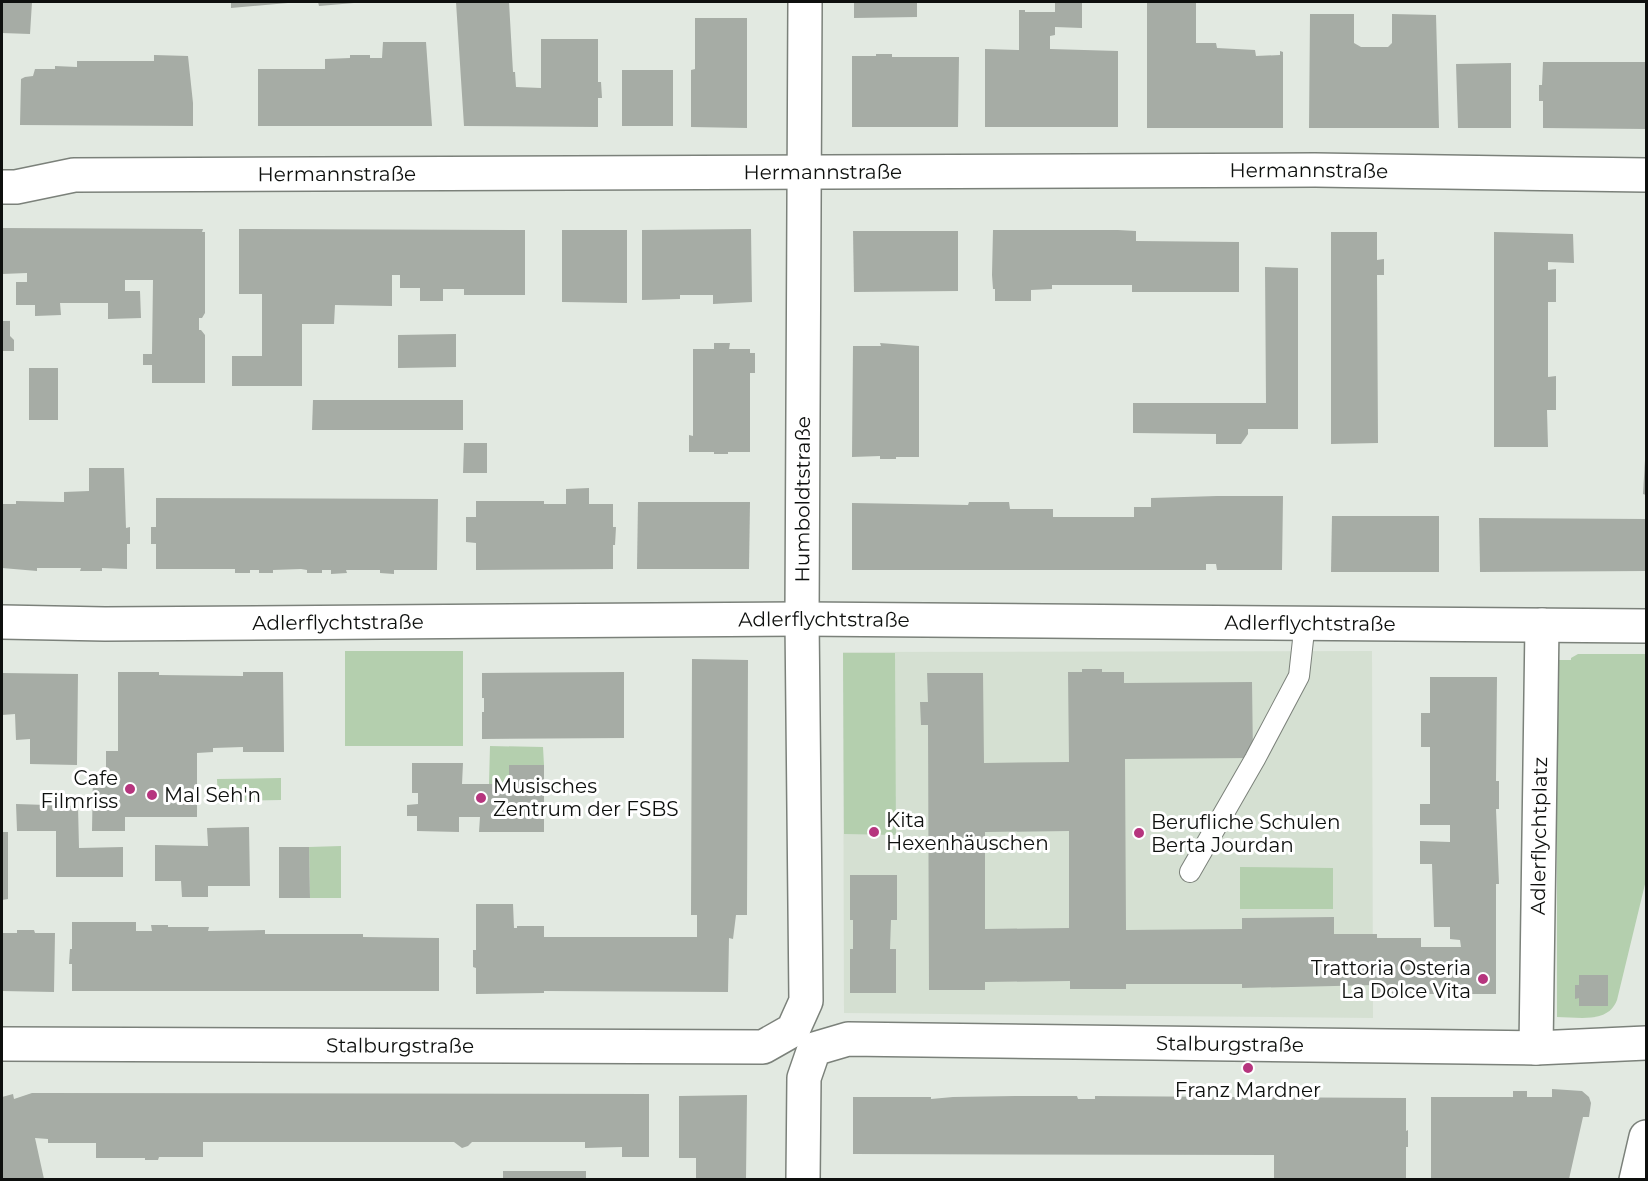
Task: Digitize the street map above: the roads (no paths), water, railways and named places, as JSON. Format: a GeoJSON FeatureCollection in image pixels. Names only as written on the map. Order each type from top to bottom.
{"type":"FeatureCollection","features":[{"type":"Feature","properties":{"kind":"street","name":"Humboldtstraße"},"geometry":{"type":"LineString","coordinates":[[803,1179],[803,1039],[806,1001],[802,619],[805,2]]}},
{"type":"Feature","properties":{"kind":"street","name":"Hermannstraße"},"geometry":{"type":"LineString","coordinates":[[2,187],[16,187],[74,175],[1315,170],[1647,175]]}},
{"type":"Feature","properties":{"kind":"street","name":"Adlerflychtstraße"},"geometry":{"type":"LineString","coordinates":[[2,622],[116,624],[802,619],[1647,626]]}},
{"type":"Feature","properties":{"kind":"street","name":"Adlerflychtplatz"},"geometry":{"type":"LineString","coordinates":[[1536,1048],[1542,625]]}},
{"type":"Feature","properties":{"kind":"street","name":"Stalburgstraße"},"geometry":{"type":"LineString","coordinates":[[2,1044],[763,1047],[803,1039],[848,1039],[1536,1048],[1647,1042]]}},
{"type":"Feature","properties":{"kind":"street"},"geometry":{"type":"LineString","coordinates":[[1636,1179],[1647,1137]]}},
{"type":"Feature","properties":{"kind":"lane"},"geometry":{"type":"LineString","coordinates":[[1190,872],[1299,676],[1305,622]]}},
{"type":"Feature","properties":{"kind":"place","name":"Cafe Filmriss"},"geometry":{"type":"Point","coordinates":[130,789]}},
{"type":"Feature","properties":{"kind":"place","name":"Mal Seh'n"},"geometry":{"type":"Point","coordinates":[152,795]}},
{"type":"Feature","properties":{"kind":"place","name":"Musisches Zentrum der FSBS"},"geometry":{"type":"Point","coordinates":[481,798]}},
{"type":"Feature","properties":{"kind":"place","name":"Kita Hexenhäuschen"},"geometry":{"type":"Point","coordinates":[874,832]}},
{"type":"Feature","properties":{"kind":"place","name":"Berufliche Schulen Berta Jourdan"},"geometry":{"type":"Point","coordinates":[1139,833]}},
{"type":"Feature","properties":{"kind":"place","name":"Trattoria Osteria La Dolce Vita"},"geometry":{"type":"Point","coordinates":[1483,979]}},
{"type":"Feature","properties":{"kind":"place","name":"Franz Mardner"},"geometry":{"type":"Point","coordinates":[1248,1068]}}]}
